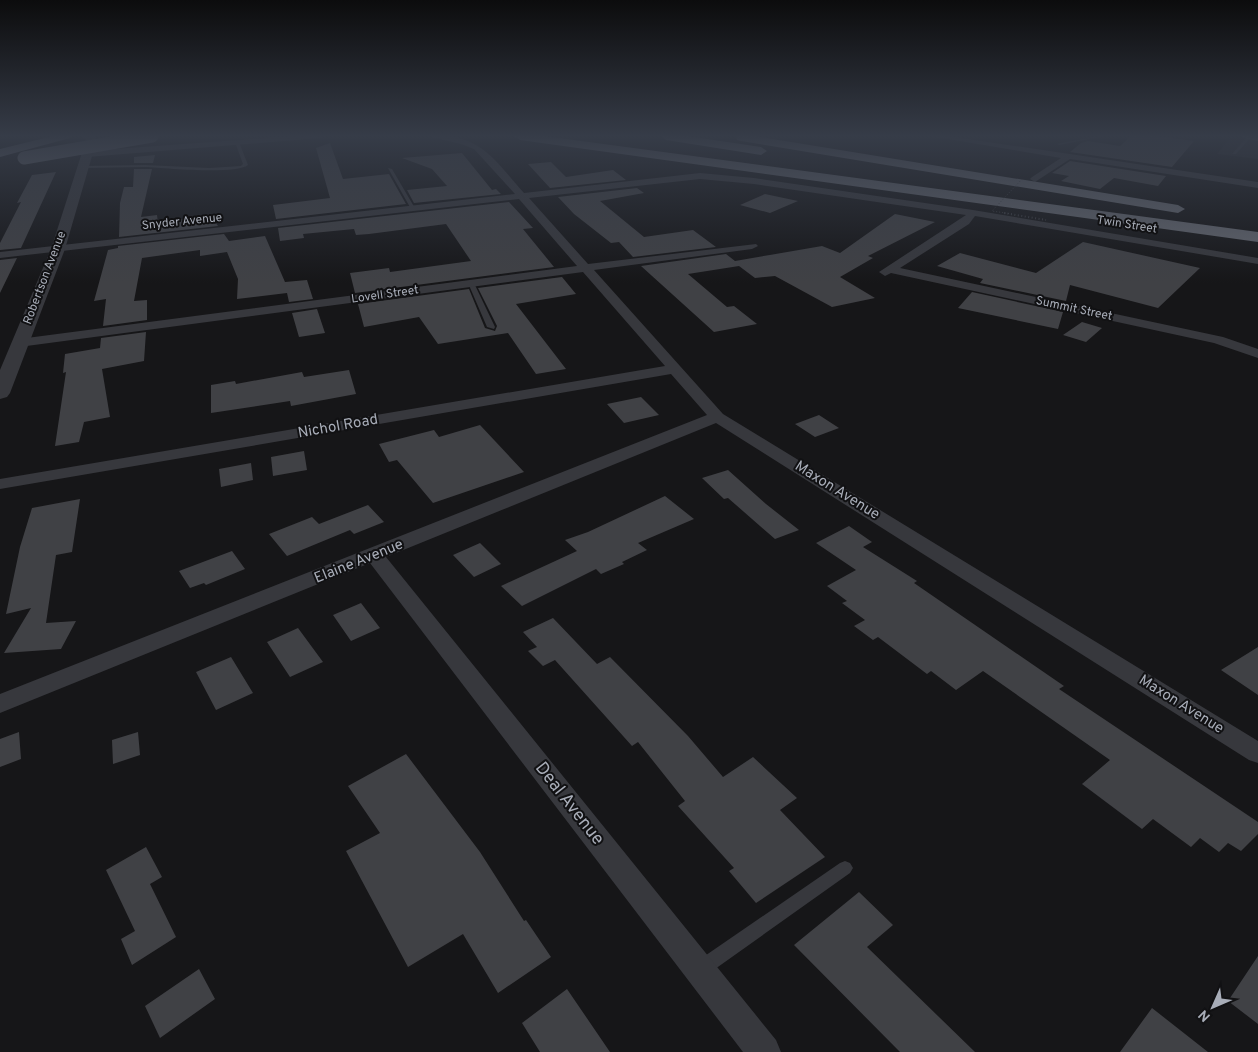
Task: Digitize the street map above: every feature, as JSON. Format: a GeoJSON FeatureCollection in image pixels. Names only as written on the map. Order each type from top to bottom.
{"type":"FeatureCollection","features":[{"type":"Feature","properties":{"kind":"highway"},"geometry":{"type":"LineString","coordinates":[[879,185],[1258,237]]}},
{"type":"Feature","properties":{"kind":"highway"},"geometry":{"type":"LineString","coordinates":[[924,185],[1258,237]]}},
{"type":"Feature","properties":{"kind":"highway"},"geometry":{"type":"LineString","coordinates":[[979,185],[1258,228]]}},
{"type":"Feature","properties":{"kind":"highway"},"geometry":{"type":"LineString","coordinates":[[1032,185],[1190,211]]}},
{"type":"Feature","properties":{"kind":"street","name":"Robertson Avenue"},"geometry":{"type":"LineString","coordinates":[[0,392],[58,249],[78,185]]}},
{"type":"Feature","properties":{"kind":"street","name":"Maxon Avenue"},"geometry":{"type":"LineString","coordinates":[[514,185],[718,417],[1258,753]]}},
{"type":"Feature","properties":{"kind":"street","name":"Snyder Avenue"},"geometry":{"type":"LineString","coordinates":[[0,255],[620,185]]}},
{"type":"Feature","properties":{"kind":"street","name":"Twin Street"},"geometry":{"type":"LineString","coordinates":[[788,185],[973,213],[1258,261]]}},
{"type":"Feature","properties":{"kind":"street","name":"Summit Street"},"geometry":{"type":"LineString","coordinates":[[973,213],[964,222],[884,272],[1218,340],[1258,354]]}},
{"type":"Feature","properties":{"kind":"street","name":"Lovell Street"},"geometry":{"type":"LineString","coordinates":[[19,343],[752,246]]}},
{"type":"Feature","properties":{"kind":"street","name":"Nichol Road"},"geometry":{"type":"LineString","coordinates":[[0,484],[675,369]]}},
{"type":"Feature","properties":{"kind":"street","name":"Elaine Avenue"},"geometry":{"type":"LineString","coordinates":[[0,704],[375,556],[718,417]]}},
{"type":"Feature","properties":{"kind":"street","name":"Deal Avenue"},"geometry":{"type":"LineString","coordinates":[[375,556],[764,1052]]}},
{"type":"Feature","properties":{"kind":"lane"},"geometry":{"type":"LineString","coordinates":[[400,185],[414,209]]}},
{"type":"Feature","properties":{"kind":"lane"},"geometry":{"type":"LineString","coordinates":[[471,283],[492,327]]}},
{"type":"Feature","properties":{"kind":"lane"},"geometry":{"type":"LineString","coordinates":[[699,970],[846,868]]}},
{"type":"Feature","properties":{"kind":"path"},"geometry":{"type":"LineString","coordinates":[[1017,185],[992,212],[1046,220]]}},
{"type":"Feature","properties":{"kind":"building"},"geometry":{"type":"Polygon","coordinates":[[[27,185],[50,185],[21,248],[0,250],[0,243],[21,202],[17,203],[27,185]]]}},
{"type":"Feature","properties":{"kind":"building"},"geometry":{"type":"Polygon","coordinates":[[[133,185],[148,185],[141,217],[157,215],[158,223],[210,214],[218,226],[119,237],[120,203],[124,187],[133,187],[133,185]]]}},
{"type":"Feature","properties":{"kind":"building"},"geometry":{"type":"Polygon","coordinates":[[[326,185],[395,185],[406,204],[276,219],[273,205],[330,198],[326,185]]]}},
{"type":"Feature","properties":{"kind":"building"},"geometry":{"type":"Polygon","coordinates":[[[488,185],[492,190],[496,189],[501,194],[414,203],[407,190],[447,186],[488,185]]]}},
{"type":"Feature","properties":{"kind":"building"},"geometry":{"type":"Polygon","coordinates":[[[547,185],[578,185],[550,188],[547,185]]]}},
{"type":"Feature","properties":{"kind":"building"},"geometry":{"type":"Polygon","coordinates":[[[1081,185],[1105,185],[1100,189],[1081,185]]]}},
{"type":"Feature","properties":{"kind":"building"},"geometry":{"type":"Polygon","coordinates":[[[637,188],[644,193],[600,201],[644,237],[693,230],[716,247],[633,257],[619,242],[611,243],[574,214],[558,197],[637,188]]]}},
{"type":"Feature","properties":{"kind":"building"},"geometry":{"type":"Polygon","coordinates":[[[765,194],[798,201],[770,213],[740,205],[765,194]]]}},
{"type":"Feature","properties":{"kind":"building"},"geometry":{"type":"Polygon","coordinates":[[[509,202],[533,228],[523,229],[554,267],[355,293],[350,273],[389,268],[390,272],[471,261],[446,224],[356,235],[354,229],[303,234],[304,238],[280,241],[278,228],[509,202]]]}},
{"type":"Feature","properties":{"kind":"building"},"geometry":{"type":"Polygon","coordinates":[[[895,214],[935,222],[868,256],[873,258],[840,277],[875,298],[832,307],[775,276],[755,278],[739,266],[688,274],[727,307],[734,306],[757,324],[714,332],[641,266],[726,254],[735,261],[822,246],[840,253],[895,214]]]}},
{"type":"Feature","properties":{"kind":"building"},"geometry":{"type":"Polygon","coordinates":[[[224,234],[229,241],[265,236],[285,282],[307,280],[313,299],[289,302],[287,293],[237,299],[238,279],[227,252],[200,256],[200,250],[142,258],[134,301],[147,300],[147,320],[103,326],[106,299],[94,301],[108,250],[118,248],[118,246],[224,234]]]}},
{"type":"Feature","properties":{"kind":"building"},"geometry":{"type":"Polygon","coordinates":[[[1083,242],[1200,268],[1158,308],[1070,285],[1066,301],[980,283],[983,279],[937,266],[960,253],[1036,273],[1083,242]]]}},
{"type":"Feature","properties":{"kind":"building"},"geometry":{"type":"Polygon","coordinates":[[[17,258],[0,293],[0,260],[17,258]]]}},
{"type":"Feature","properties":{"kind":"building"},"geometry":{"type":"Polygon","coordinates":[[[562,277],[576,294],[516,304],[566,369],[536,374],[508,333],[438,344],[419,317],[364,327],[358,304],[469,289],[485,328],[495,331],[497,326],[478,288],[562,277]]]}},
{"type":"Feature","properties":{"kind":"building"},"geometry":{"type":"Polygon","coordinates":[[[972,292],[1063,312],[1058,329],[958,308],[972,292]]]}},
{"type":"Feature","properties":{"kind":"building"},"geometry":{"type":"Polygon","coordinates":[[[317,309],[325,333],[299,337],[292,313],[317,309]]]}},
{"type":"Feature","properties":{"kind":"building"},"geometry":{"type":"Polygon","coordinates":[[[1082,322],[1102,328],[1086,342],[1063,335],[1082,322]]]}},
{"type":"Feature","properties":{"kind":"building"},"geometry":{"type":"Polygon","coordinates":[[[146,332],[144,361],[102,369],[110,417],[84,422],[79,442],[55,446],[66,372],[63,373],[65,354],[100,348],[101,338],[146,332]]]}},
{"type":"Feature","properties":{"kind":"building"},"geometry":{"type":"Polygon","coordinates":[[[349,370],[356,394],[291,406],[290,401],[211,413],[211,385],[235,381],[236,384],[302,372],[304,377],[349,370]]]}},
{"type":"Feature","properties":{"kind":"building"},"geometry":{"type":"Polygon","coordinates":[[[641,397],[659,415],[624,423],[607,404],[641,397]]]}},
{"type":"Feature","properties":{"kind":"building"},"geometry":{"type":"Polygon","coordinates":[[[819,415],[839,428],[815,437],[795,424],[819,415]]]}},
{"type":"Feature","properties":{"kind":"building"},"geometry":{"type":"Polygon","coordinates":[[[480,425],[524,472],[433,503],[397,460],[389,462],[379,444],[434,430],[439,437],[480,425]]]}},
{"type":"Feature","properties":{"kind":"building"},"geometry":{"type":"Polygon","coordinates":[[[304,451],[307,470],[273,476],[271,457],[304,451]]]}},
{"type":"Feature","properties":{"kind":"building"},"geometry":{"type":"Polygon","coordinates":[[[251,463],[253,480],[221,487],[219,469],[251,463]]]}},
{"type":"Feature","properties":{"kind":"building"},"geometry":{"type":"Polygon","coordinates":[[[728,470],[799,530],[775,539],[728,498],[724,499],[702,478],[728,470]]]}},
{"type":"Feature","properties":{"kind":"building"},"geometry":{"type":"Polygon","coordinates":[[[665,496],[694,519],[638,543],[647,550],[622,562],[624,564],[601,574],[596,569],[522,606],[501,586],[577,551],[565,540],[588,532],[665,496]]]}},
{"type":"Feature","properties":{"kind":"building"},"geometry":{"type":"Polygon","coordinates":[[[80,499],[72,552],[56,555],[46,623],[76,621],[61,649],[4,653],[31,608],[6,614],[20,547],[32,508],[80,499]]]}},
{"type":"Feature","properties":{"kind":"building"},"geometry":{"type":"Polygon","coordinates":[[[368,505],[384,522],[354,534],[350,530],[287,556],[269,534],[312,517],[319,524],[368,505]]]}},
{"type":"Feature","properties":{"kind":"building"},"geometry":{"type":"Polygon","coordinates":[[[849,526],[872,542],[863,547],[917,581],[914,583],[1064,686],[1059,689],[1258,822],[1258,834],[1241,851],[1228,843],[1219,852],[1200,838],[1191,847],[1153,819],[1142,829],[1082,784],[1110,760],[983,671],[956,690],[931,671],[927,674],[878,637],[873,640],[854,626],[865,620],[842,603],[847,601],[827,586],[856,570],[816,543],[849,526]]]}},
{"type":"Feature","properties":{"kind":"building"},"geometry":{"type":"Polygon","coordinates":[[[480,543],[501,564],[474,577],[453,555],[480,543]]]}},
{"type":"Feature","properties":{"kind":"building"},"geometry":{"type":"Polygon","coordinates":[[[232,551],[245,569],[206,585],[204,583],[190,588],[179,571],[232,551]]]}},
{"type":"Feature","properties":{"kind":"building"},"geometry":{"type":"Polygon","coordinates":[[[361,603],[380,628],[351,641],[333,615],[361,603]]]}},
{"type":"Feature","properties":{"kind":"building"},"geometry":{"type":"Polygon","coordinates":[[[553,618],[597,664],[610,657],[688,736],[723,777],[753,757],[797,798],[780,810],[825,857],[756,903],[729,871],[734,868],[678,806],[685,801],[638,742],[632,746],[555,660],[543,666],[528,651],[537,647],[523,632],[553,618]]]}},
{"type":"Feature","properties":{"kind":"building"},"geometry":{"type":"Polygon","coordinates":[[[298,628],[323,662],[290,677],[267,642],[298,628]]]}},
{"type":"Feature","properties":{"kind":"building"},"geometry":{"type":"Polygon","coordinates":[[[1258,647],[1258,695],[1221,670],[1258,647]]]}},
{"type":"Feature","properties":{"kind":"building"},"geometry":{"type":"Polygon","coordinates":[[[231,657],[253,693],[216,710],[196,672],[231,657]]]}},
{"type":"Feature","properties":{"kind":"building"},"geometry":{"type":"Polygon","coordinates":[[[19,732],[21,759],[0,767],[0,739],[19,732]]]}},
{"type":"Feature","properties":{"kind":"building"},"geometry":{"type":"Polygon","coordinates":[[[138,732],[140,755],[113,764],[112,740],[138,732]]]}},
{"type":"Feature","properties":{"kind":"building"},"geometry":{"type":"Polygon","coordinates":[[[406,754],[480,852],[524,921],[526,920],[551,957],[498,993],[463,934],[408,967],[346,851],[380,833],[348,786],[406,754]]]}},
{"type":"Feature","properties":{"kind":"building"},"geometry":{"type":"Polygon","coordinates":[[[146,847],[162,877],[150,884],[176,937],[132,965],[121,939],[135,931],[106,870],[146,847]]]}},
{"type":"Feature","properties":{"kind":"building"},"geometry":{"type":"Polygon","coordinates":[[[859,892],[893,925],[867,947],[975,1052],[900,1052],[794,945],[859,892]]]}},
{"type":"Feature","properties":{"kind":"building"},"geometry":{"type":"Polygon","coordinates":[[[1258,956],[1258,1024],[1228,1001],[1258,956]]]}},
{"type":"Feature","properties":{"kind":"building"},"geometry":{"type":"Polygon","coordinates":[[[199,969],[215,999],[160,1038],[145,1006],[199,969]]]}},
{"type":"Feature","properties":{"kind":"building"},"geometry":{"type":"Polygon","coordinates":[[[567,989],[610,1052],[540,1052],[522,1023],[567,989]]]}},
{"type":"Feature","properties":{"kind":"building"},"geometry":{"type":"Polygon","coordinates":[[[1152,1008],[1208,1052],[1120,1052],[1152,1008]]]}}]}
